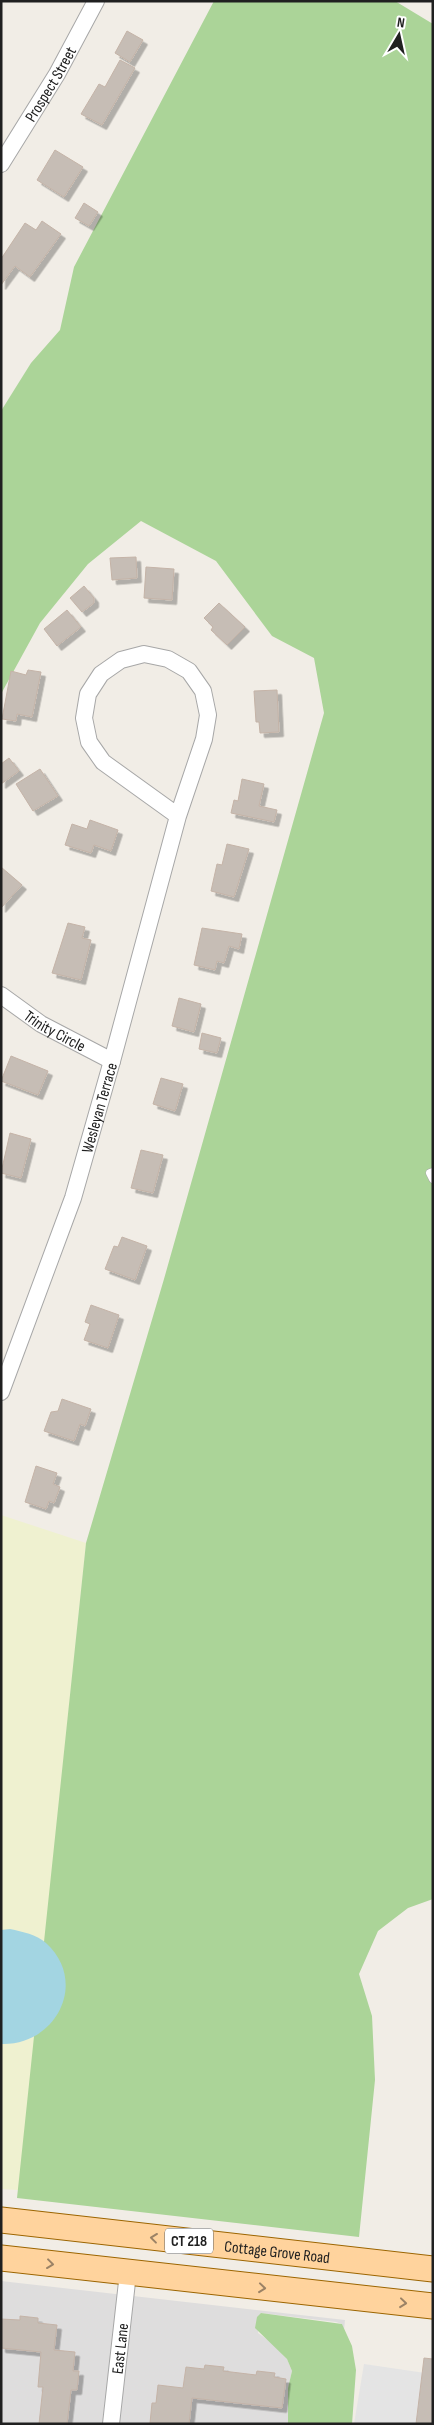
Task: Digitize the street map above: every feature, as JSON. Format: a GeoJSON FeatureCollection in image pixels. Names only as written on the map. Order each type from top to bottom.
{"type":"FeatureCollection","features":[{"type":"Feature","properties":{"kind":"main road","name":"Cottage Grove Road"},"geometry":{"type":"LineString","coordinates":[[1,2220],[433,2269]]}},
{"type":"Feature","properties":{"kind":"main road","name":"CT 218"},"geometry":{"type":"LineString","coordinates":[[1,2258],[433,2306]]}},
{"type":"Feature","properties":{"kind":"main road"},"geometry":{"type":"LineString","coordinates":[[373,2300],[377,2263]]}},
{"type":"Feature","properties":{"kind":"street","name":"Prospect Street"},"geometry":{"type":"LineString","coordinates":[[1,164],[57,74],[96,1]]}},
{"type":"Feature","properties":{"kind":"street","name":"Wesleyan Terrace"},"geometry":{"type":"LineString","coordinates":[[1,1392],[4,1374],[72,1198],[112,1061],[178,816],[204,739],[208,715],[203,691],[189,671],[168,659],[144,654],[121,660],[101,674],[88,694],[84,718],[89,742],[103,762],[178,816]]}},
{"type":"Feature","properties":{"kind":"street","name":"Trinity Circle"},"geometry":{"type":"LineString","coordinates":[[1,995],[40,1024],[112,1061]]}},
{"type":"Feature","properties":{"kind":"street","name":"East Lane"},"geometry":{"type":"LineString","coordinates":[[111,2424],[128,2273]]}},
{"type":"Feature","properties":{"kind":"lane"},"geometry":{"type":"LineString","coordinates":[[433,1172],[430,1173],[433,1179]]}},
{"type":"Feature","properties":{"kind":"shaded area"},"geometry":{"type":"Polygon","coordinates":[[[1,2281],[345,2320],[344,2330],[342,2324],[336,2322],[261,2313],[258,2333],[272,2343],[287,2359],[292,2371],[288,2388],[288,2424],[1,2424],[1,2281]]]}},
{"type":"Feature","properties":{"kind":"shaded area"},"geometry":{"type":"Polygon","coordinates":[[[364,2364],[425,2373],[418,2424],[354,2424],[364,2364]]]}},
{"type":"Feature","properties":{"kind":"green space"},"geometry":{"type":"Polygon","coordinates":[[[214,1],[395,1],[433,24],[433,1899],[408,1908],[378,1931],[359,1974],[372,2016],[375,2080],[359,2237],[17,2198],[86,1543],[164,1279],[324,713],[314,658],[272,636],[216,561],[141,521],[88,564],[40,623],[1,694],[1,411],[31,363],[60,330],[74,267],[214,1]]]}},
{"type":"Feature","properties":{"kind":"green space"},"geometry":{"type":"Polygon","coordinates":[[[1,1515],[86,1543],[19,2190],[1,2189],[1,1515]]]}},
{"type":"Feature","properties":{"kind":"green space"},"geometry":{"type":"Polygon","coordinates":[[[261,2313],[342,2324],[352,2346],[356,2370],[352,2424],[288,2424],[288,2388],[292,2371],[287,2359],[255,2328],[257,2317],[261,2313]]]}},
{"type":"Feature","properties":{"kind":"water"},"geometry":{"type":"Polygon","coordinates":[[[10,1929],[34,1935],[46,1943],[59,1959],[65,1976],[65,1993],[60,2009],[51,2023],[37,2035],[20,2042],[1,2044],[1,1930],[10,1929]]]}},
{"type":"Feature","properties":{"kind":"building"},"geometry":{"type":"Polygon","coordinates":[[[127,31],[143,40],[130,62],[115,53],[127,31]]]}},
{"type":"Feature","properties":{"kind":"building"},"geometry":{"type":"Polygon","coordinates":[[[120,60],[135,68],[102,125],[81,114],[99,84],[105,87],[120,60]]]}},
{"type":"Feature","properties":{"kind":"building"},"geometry":{"type":"Polygon","coordinates":[[[55,150],[83,167],[64,197],[37,180],[55,150]]]}},
{"type":"Feature","properties":{"kind":"building"},"geometry":{"type":"Polygon","coordinates":[[[84,203],[98,212],[89,226],[75,218],[84,203]]]}},
{"type":"Feature","properties":{"kind":"building"},"geometry":{"type":"Polygon","coordinates":[[[42,221],[61,234],[30,277],[15,266],[1,285],[1,259],[25,223],[36,230],[42,221]]]}},
{"type":"Feature","properties":{"kind":"building"},"geometry":{"type":"Polygon","coordinates":[[[136,557],[137,578],[112,580],[110,558],[136,557]]]}},
{"type":"Feature","properties":{"kind":"building"},"geometry":{"type":"Polygon","coordinates":[[[146,567],[174,569],[172,600],[144,598],[146,567]]]}},
{"type":"Feature","properties":{"kind":"building"},"geometry":{"type":"Polygon","coordinates":[[[84,586],[94,598],[94,603],[82,612],[70,598],[84,586]]]}},
{"type":"Feature","properties":{"kind":"building"},"geometry":{"type":"Polygon","coordinates":[[[219,603],[245,627],[227,645],[211,630],[213,627],[204,618],[219,603]]]}},
{"type":"Feature","properties":{"kind":"building"},"geometry":{"type":"Polygon","coordinates":[[[67,610],[81,627],[57,646],[44,629],[67,610]]]}},
{"type":"Feature","properties":{"kind":"building"},"geometry":{"type":"Polygon","coordinates":[[[28,670],[41,672],[32,717],[17,714],[16,721],[2,719],[11,671],[26,675],[28,670]]]}},
{"type":"Feature","properties":{"kind":"building"},"geometry":{"type":"Polygon","coordinates":[[[277,690],[279,732],[260,733],[259,722],[256,722],[254,691],[277,690]]]}},
{"type":"Feature","properties":{"kind":"building"},"geometry":{"type":"Polygon","coordinates":[[[9,758],[19,771],[1,784],[1,764],[9,758]]]}},
{"type":"Feature","properties":{"kind":"building"},"geometry":{"type":"Polygon","coordinates":[[[40,769],[58,796],[33,811],[16,784],[40,769]]]}},
{"type":"Feature","properties":{"kind":"building"},"geometry":{"type":"Polygon","coordinates":[[[242,779],[264,784],[259,806],[277,810],[274,822],[231,813],[234,800],[238,801],[242,779]]]}},
{"type":"Feature","properties":{"kind":"building"},"geometry":{"type":"Polygon","coordinates":[[[90,820],[118,830],[111,851],[94,845],[91,853],[65,845],[72,824],[87,829],[90,820]]]}},
{"type":"Feature","properties":{"kind":"building"},"geometry":{"type":"Polygon","coordinates":[[[227,844],[249,849],[234,897],[211,891],[217,864],[222,865],[227,844]]]}},
{"type":"Feature","properties":{"kind":"building"},"geometry":{"type":"Polygon","coordinates":[[[1,867],[22,885],[1,908],[1,867]]]}},
{"type":"Feature","properties":{"kind":"building"},"geometry":{"type":"Polygon","coordinates":[[[68,923],[85,927],[82,938],[91,940],[81,980],[52,973],[68,923]]]}},
{"type":"Feature","properties":{"kind":"building"},"geometry":{"type":"Polygon","coordinates":[[[202,928],[242,934],[239,949],[229,946],[224,963],[217,961],[215,970],[194,965],[202,928]]]}},
{"type":"Feature","properties":{"kind":"building"},"geometry":{"type":"Polygon","coordinates":[[[179,998],[201,1004],[194,1032],[172,1026],[179,998]]]}},
{"type":"Feature","properties":{"kind":"building"},"geometry":{"type":"Polygon","coordinates":[[[202,1033],[221,1038],[217,1053],[199,1049],[202,1033]]]}},
{"type":"Feature","properties":{"kind":"building"},"geometry":{"type":"Polygon","coordinates":[[[11,1056],[48,1071],[38,1095],[1,1081],[11,1056]]]}},
{"type":"Feature","properties":{"kind":"building"},"geometry":{"type":"Polygon","coordinates":[[[161,1078],[183,1084],[175,1111],[153,1104],[161,1078]]]}},
{"type":"Feature","properties":{"kind":"building"},"geometry":{"type":"Polygon","coordinates":[[[10,1133],[31,1139],[21,1178],[1,1173],[10,1133]]]}},
{"type":"Feature","properties":{"kind":"building"},"geometry":{"type":"Polygon","coordinates":[[[141,1150],[163,1155],[153,1193],[131,1188],[141,1150]]]}},
{"type":"Feature","properties":{"kind":"building"},"geometry":{"type":"Polygon","coordinates":[[[122,1237],[147,1246],[135,1280],[105,1269],[114,1246],[118,1247],[122,1237]]]}},
{"type":"Feature","properties":{"kind":"building"},"geometry":{"type":"Polygon","coordinates":[[[91,1305],[119,1315],[108,1348],[84,1340],[90,1324],[85,1322],[91,1305]]]}},
{"type":"Feature","properties":{"kind":"building"},"geometry":{"type":"Polygon","coordinates":[[[62,1399],[91,1409],[85,1426],[80,1424],[74,1441],[44,1431],[51,1412],[58,1411],[62,1399]]]}},
{"type":"Feature","properties":{"kind":"building"},"geometry":{"type":"Polygon","coordinates":[[[36,1466],[57,1473],[53,1484],[60,1487],[54,1503],[49,1501],[46,1509],[25,1502],[36,1466]]]}},
{"type":"Feature","properties":{"kind":"building"},"geometry":{"type":"Polygon","coordinates":[[[20,2316],[38,2318],[38,2323],[57,2325],[54,2350],[75,2352],[73,2371],[79,2371],[77,2390],[71,2390],[67,2424],[39,2424],[43,2387],[38,2387],[41,2352],[1,2348],[1,2319],[20,2320],[20,2316]]]}},
{"type":"Feature","properties":{"kind":"building"},"geometry":{"type":"Polygon","coordinates":[[[424,2358],[433,2359],[433,2424],[416,2424],[424,2358]]]}},
{"type":"Feature","properties":{"kind":"building"},"geometry":{"type":"Polygon","coordinates":[[[205,2365],[224,2367],[223,2371],[256,2375],[257,2371],[275,2373],[274,2377],[286,2379],[282,2408],[192,2398],[189,2424],[150,2423],[152,2403],[156,2403],[158,2385],[183,2388],[186,2367],[204,2369],[205,2365]]]}}]}
